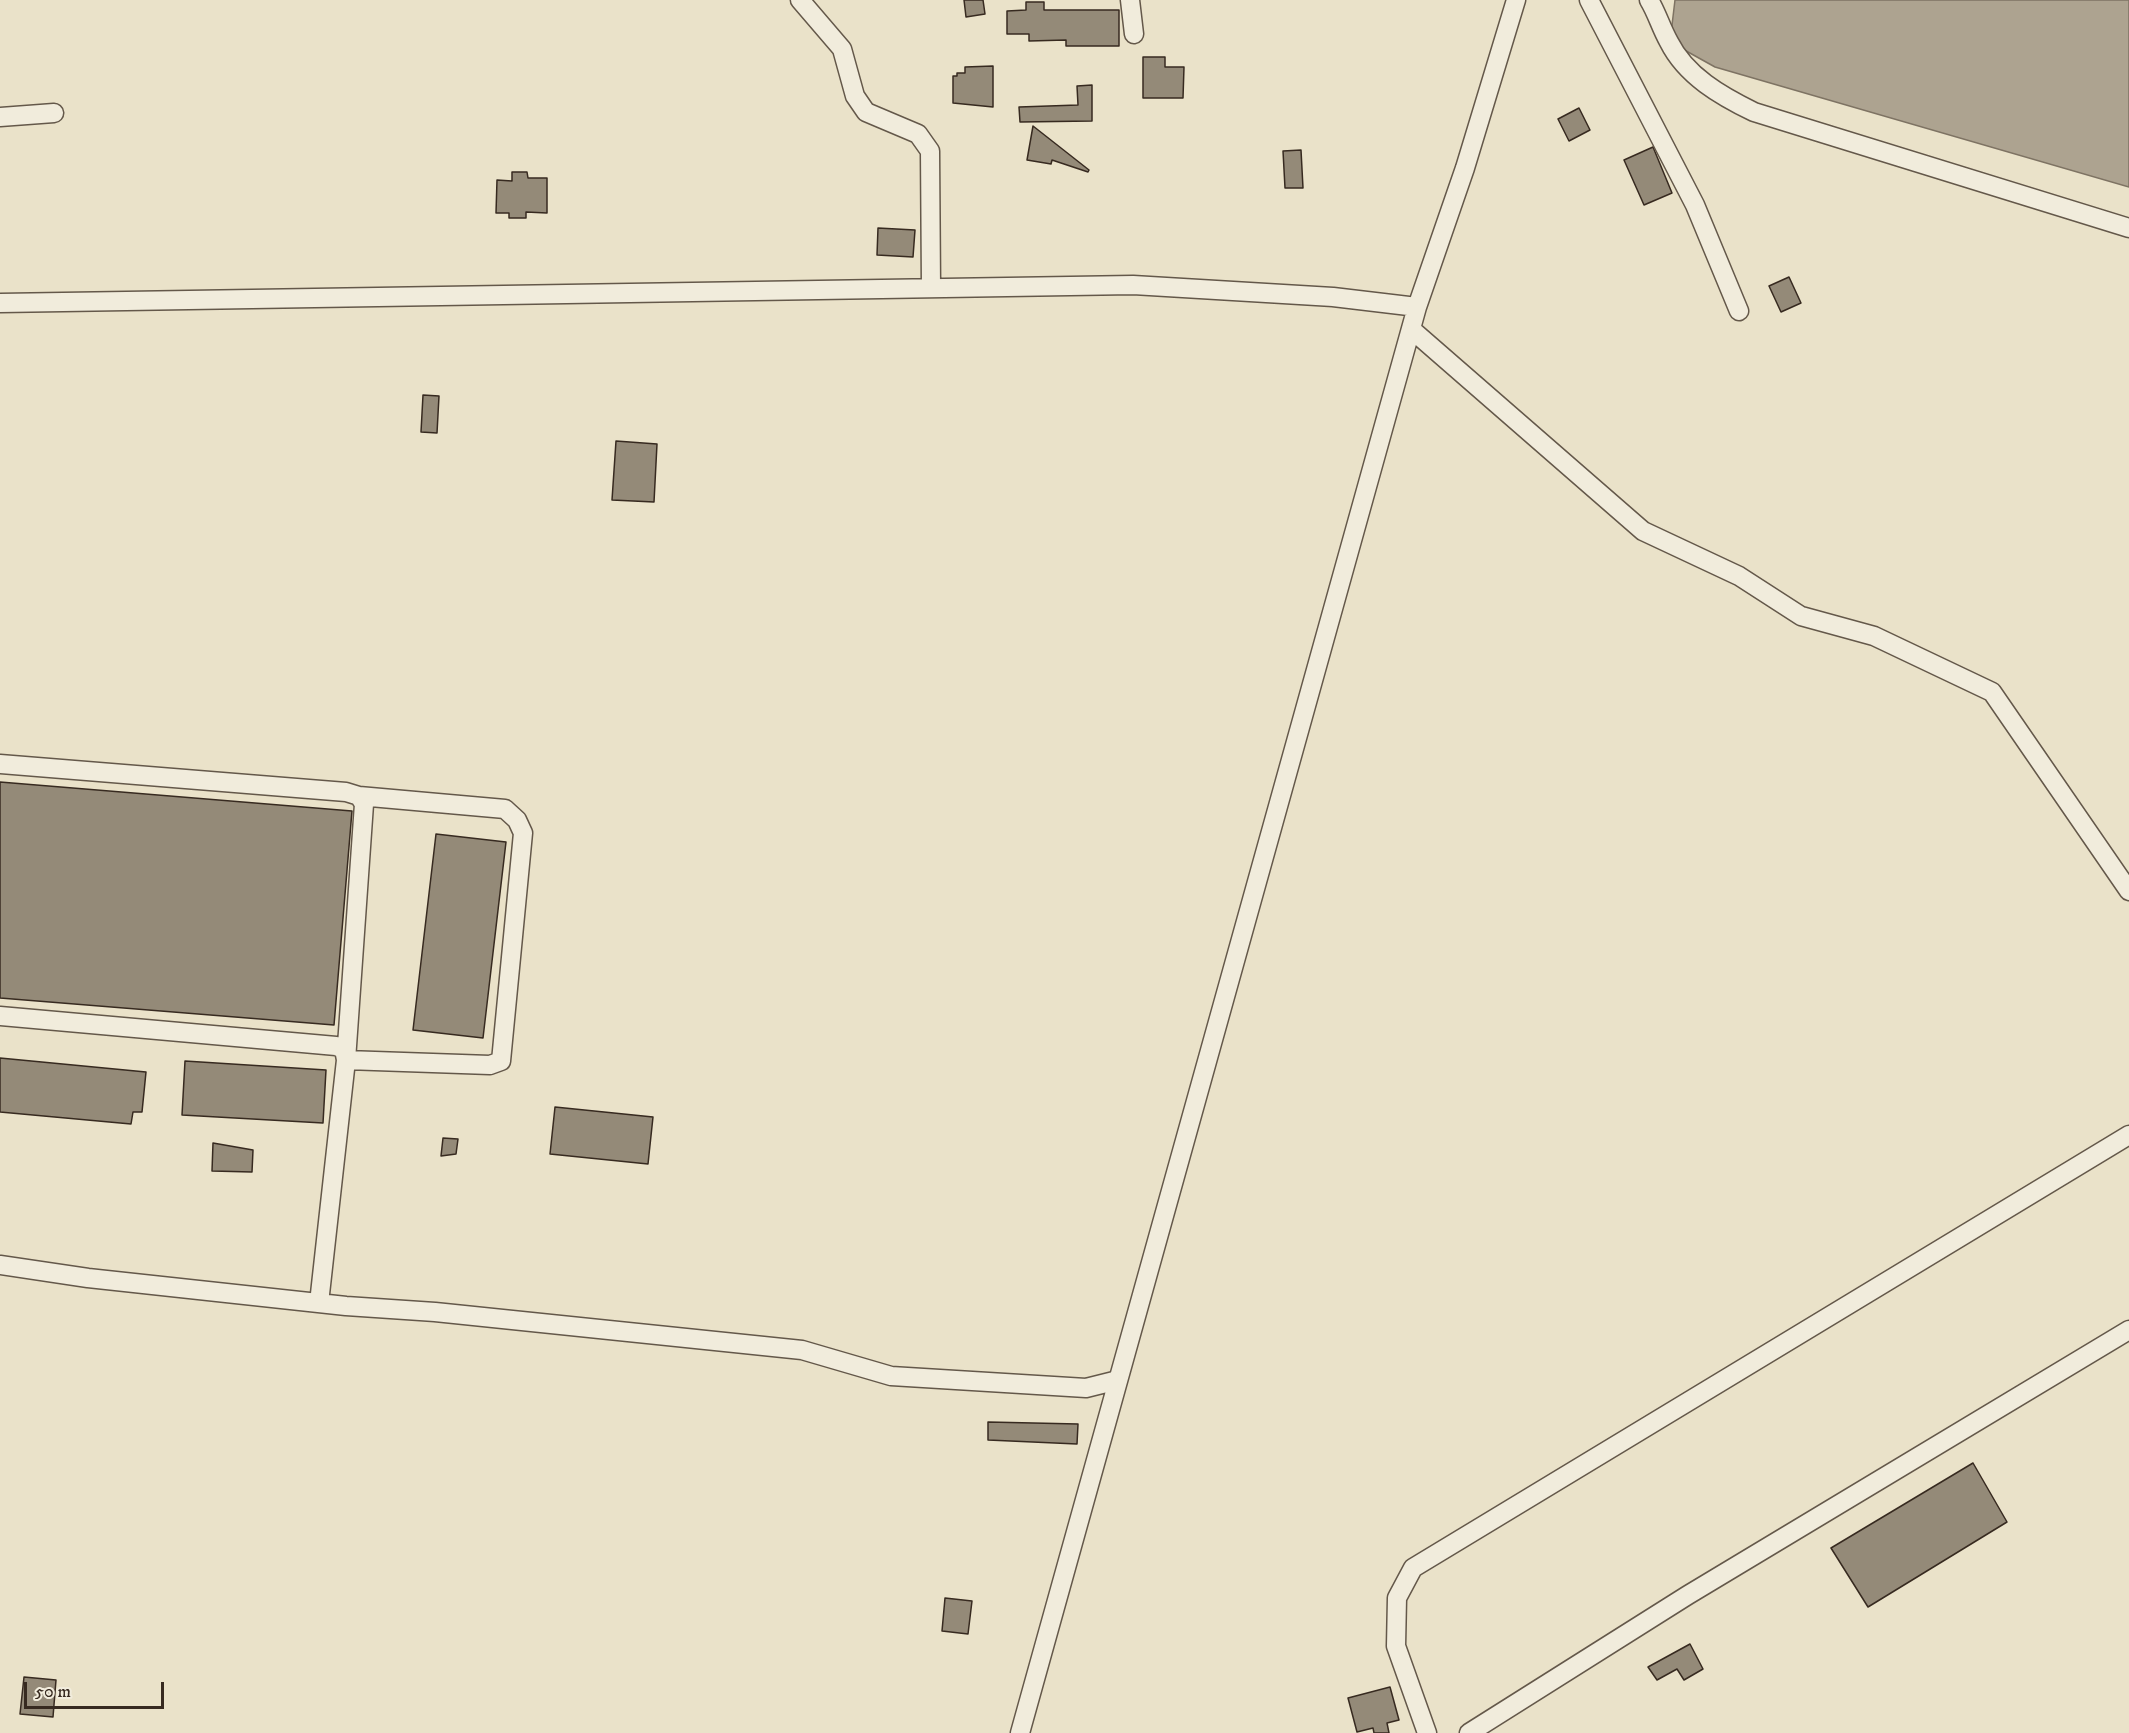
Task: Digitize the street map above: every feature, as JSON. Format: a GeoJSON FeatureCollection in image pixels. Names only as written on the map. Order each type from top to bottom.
{"type":"FeatureCollection","features":[{"type":"Feature","properties":{"kind":"street"},"geometry":{"type":"LineString","coordinates":[[800,0],[842,49],[855,96],[866,111],[918,134],[930,151],[931,288]]}},
{"type":"Feature","properties":{"kind":"street"},"geometry":{"type":"LineString","coordinates":[[1130,0],[1134,34]]}},
{"type":"Feature","properties":{"kind":"street"},"geometry":{"type":"LineString","coordinates":[[1020,1733],[1417,307],[1465,168],[1516,0]]}},
{"type":"Feature","properties":{"kind":"street"},"geometry":{"type":"LineString","coordinates":[[1589,0],[1695,205],[1739,312]]}},
{"type":"Feature","properties":{"kind":"street"},"geometry":{"type":"LineString","coordinates":[[1649,0],[1670,45],[1694,74],[1717,94],[1754,112],[2129,228]]}},
{"type":"Feature","properties":{"kind":"street"},"geometry":{"type":"LineString","coordinates":[[0,117],[54,113]]}},
{"type":"Feature","properties":{"kind":"street"},"geometry":{"type":"LineString","coordinates":[[0,303],[1133,285],[1333,297],[1417,307]]}},
{"type":"Feature","properties":{"kind":"street"},"geometry":{"type":"LineString","coordinates":[[1411,329],[1643,531],[1739,576],[1801,616],[1874,636],[1992,692],[2129,891]]}},
{"type":"Feature","properties":{"kind":"street"},"geometry":{"type":"LineString","coordinates":[[0,764],[346,792],[359,796],[505,809],[517,820],[523,833],[501,1060],[490,1065],[346,1060]]}},
{"type":"Feature","properties":{"kind":"street"},"geometry":{"type":"LineString","coordinates":[[319,1303],[346,1060],[364,804],[359,796]]}},
{"type":"Feature","properties":{"kind":"street"},"geometry":{"type":"LineString","coordinates":[[0,1016],[336,1046],[344,1049],[346,1060]]}},
{"type":"Feature","properties":{"kind":"street"},"geometry":{"type":"LineString","coordinates":[[1428,1733],[1396,1646],[1397,1598],[1413,1568],[2129,1135]]}},
{"type":"Feature","properties":{"kind":"street"},"geometry":{"type":"LineString","coordinates":[[0,1265],[88,1278],[319,1303],[435,1312],[802,1350],[891,1376],[1086,1388],[1118,1380]]}},
{"type":"Feature","properties":{"kind":"street"},"geometry":{"type":"LineString","coordinates":[[1469,1733],[1699,1589],[2129,1330]]}},
{"type":"Feature","properties":{"kind":"shaded area"},"geometry":{"type":"Polygon","coordinates":[[[1675,0],[2129,0],[2129,187],[1715,67],[1670,42],[1675,0]]]}},
{"type":"Feature","properties":{"kind":"building"},"geometry":{"type":"Polygon","coordinates":[[[964,0],[983,0],[985,14],[966,17],[964,0]]]}},
{"type":"Feature","properties":{"kind":"building"},"geometry":{"type":"Polygon","coordinates":[[[1026,2],[1044,2],[1044,10],[1119,10],[1119,46],[1066,46],[1066,40],[1029,41],[1029,34],[1007,34],[1007,11],[1026,10],[1026,2]]]}},
{"type":"Feature","properties":{"kind":"building"},"geometry":{"type":"Polygon","coordinates":[[[1143,57],[1165,57],[1165,67],[1184,67],[1183,98],[1143,98],[1143,57]]]}},
{"type":"Feature","properties":{"kind":"building"},"geometry":{"type":"Polygon","coordinates":[[[993,66],[993,107],[953,103],[953,76],[957,76],[957,73],[965,73],[965,67],[993,66]]]}},
{"type":"Feature","properties":{"kind":"building"},"geometry":{"type":"Polygon","coordinates":[[[1092,85],[1092,121],[1020,122],[1019,107],[1078,105],[1077,86],[1092,85]]]}},
{"type":"Feature","properties":{"kind":"building"},"geometry":{"type":"Polygon","coordinates":[[[1579,108],[1590,130],[1569,141],[1558,119],[1579,108]]]}},
{"type":"Feature","properties":{"kind":"building"},"geometry":{"type":"Polygon","coordinates":[[[1033,126],[1089,170],[1088,172],[1052,160],[1051,164],[1027,160],[1033,126]]]}},
{"type":"Feature","properties":{"kind":"building"},"geometry":{"type":"Polygon","coordinates":[[[1653,147],[1672,193],[1644,205],[1624,160],[1653,147]]]}},
{"type":"Feature","properties":{"kind":"building"},"geometry":{"type":"Polygon","coordinates":[[[1301,150],[1303,188],[1285,188],[1283,151],[1301,150]]]}},
{"type":"Feature","properties":{"kind":"building"},"geometry":{"type":"Polygon","coordinates":[[[512,172],[527,172],[528,178],[547,178],[547,213],[526,212],[526,218],[509,218],[509,213],[496,213],[497,180],[512,181],[512,172]]]}},
{"type":"Feature","properties":{"kind":"building"},"geometry":{"type":"Polygon","coordinates":[[[878,228],[915,230],[913,257],[877,255],[878,228]]]}},
{"type":"Feature","properties":{"kind":"building"},"geometry":{"type":"Polygon","coordinates":[[[1789,277],[1801,303],[1781,312],[1769,286],[1789,277]]]}},
{"type":"Feature","properties":{"kind":"building"},"geometry":{"type":"Polygon","coordinates":[[[423,395],[439,396],[437,433],[421,432],[423,395]]]}},
{"type":"Feature","properties":{"kind":"building"},"geometry":{"type":"Polygon","coordinates":[[[616,441],[657,444],[654,502],[612,500],[616,441]]]}},
{"type":"Feature","properties":{"kind":"building"},"geometry":{"type":"Polygon","coordinates":[[[0,782],[352,811],[334,1025],[0,998],[0,782]]]}},
{"type":"Feature","properties":{"kind":"building"},"geometry":{"type":"Polygon","coordinates":[[[436,834],[506,842],[483,1038],[413,1030],[436,834]]]}},
{"type":"Feature","properties":{"kind":"building"},"geometry":{"type":"Polygon","coordinates":[[[0,1058],[146,1072],[142,1112],[133,1112],[131,1124],[0,1112],[0,1058]]]}},
{"type":"Feature","properties":{"kind":"building"},"geometry":{"type":"Polygon","coordinates":[[[185,1061],[326,1070],[323,1123],[182,1115],[185,1061]]]}},
{"type":"Feature","properties":{"kind":"building"},"geometry":{"type":"Polygon","coordinates":[[[555,1107],[653,1117],[648,1164],[550,1154],[555,1107]]]}},
{"type":"Feature","properties":{"kind":"building"},"geometry":{"type":"Polygon","coordinates":[[[443,1138],[458,1139],[456,1154],[441,1156],[443,1138]]]}},
{"type":"Feature","properties":{"kind":"building"},"geometry":{"type":"Polygon","coordinates":[[[213,1143],[253,1150],[252,1172],[212,1171],[213,1143]]]}},
{"type":"Feature","properties":{"kind":"building"},"geometry":{"type":"Polygon","coordinates":[[[988,1422],[1078,1424],[1077,1444],[988,1440],[988,1422]]]}},
{"type":"Feature","properties":{"kind":"building"},"geometry":{"type":"Polygon","coordinates":[[[1973,1463],[2007,1522],[1868,1607],[1831,1548],[1973,1463]]]}},
{"type":"Feature","properties":{"kind":"building"},"geometry":{"type":"Polygon","coordinates":[[[945,1598],[972,1601],[968,1634],[942,1631],[945,1598]]]}},
{"type":"Feature","properties":{"kind":"building"},"geometry":{"type":"Polygon","coordinates":[[[1690,1644],[1703,1669],[1684,1680],[1677,1669],[1657,1680],[1648,1667],[1690,1644]]]}},
{"type":"Feature","properties":{"kind":"building"},"geometry":{"type":"Polygon","coordinates":[[[24,1677],[56,1680],[53,1717],[20,1714],[24,1677]]]}},
{"type":"Feature","properties":{"kind":"building"},"geometry":{"type":"Polygon","coordinates":[[[1390,1687],[1399,1720],[1387,1723],[1389,1733],[1374,1733],[1373,1728],[1357,1732],[1348,1698],[1390,1687]]]}}]}
